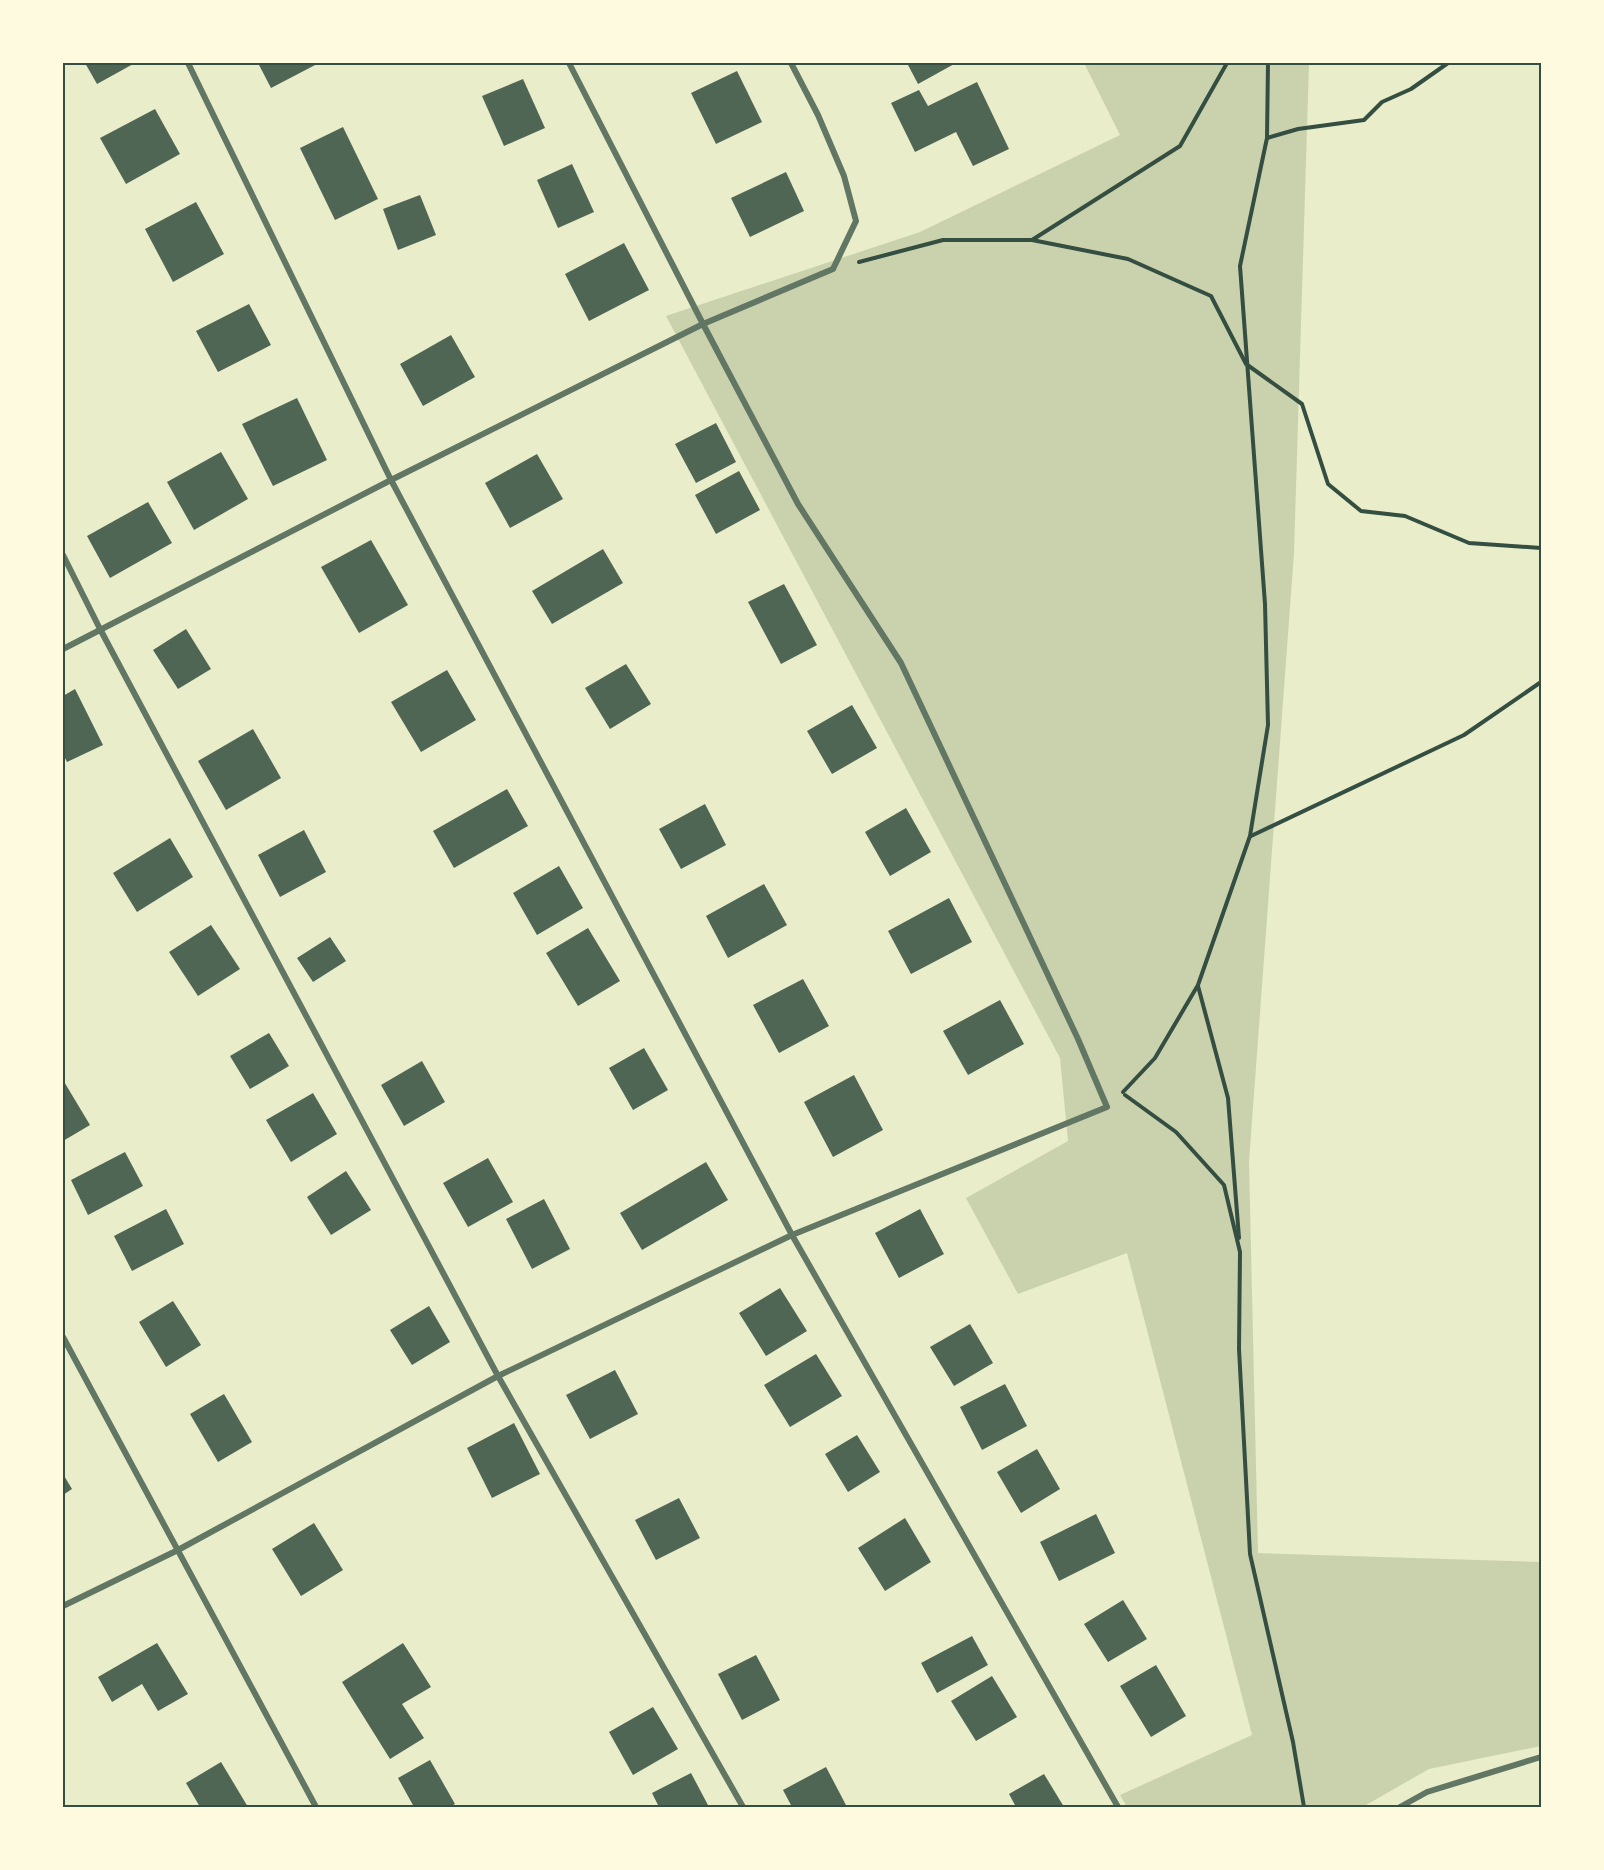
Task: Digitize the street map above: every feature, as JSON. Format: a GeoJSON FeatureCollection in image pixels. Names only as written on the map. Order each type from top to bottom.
{"type":"FeatureCollection","features":[{"type":"Feature","properties":{"kind":"street"},"geometry":{"type":"LineString","coordinates":[[188,63],[392,480],[792,1235],[1118,1807]]}},
{"type":"Feature","properties":{"kind":"street"},"geometry":{"type":"LineString","coordinates":[[63,1606],[178,1550],[498,1376],[792,1235],[1107,1107],[1078,1039],[901,663],[798,504],[569,63]]}},
{"type":"Feature","properties":{"kind":"street"},"geometry":{"type":"LineString","coordinates":[[63,649],[703,324],[833,269],[856,221],[844,176],[818,114],[791,63]]}},
{"type":"Feature","properties":{"kind":"street"},"geometry":{"type":"LineString","coordinates":[[63,555],[100,629],[498,1376],[743,1807]]}},
{"type":"Feature","properties":{"kind":"street"},"geometry":{"type":"LineString","coordinates":[[63,1337],[316,1807]]}},
{"type":"Feature","properties":{"kind":"street"},"geometry":{"type":"LineString","coordinates":[[1400,1807],[1427,1792],[1541,1757]]}},
{"type":"Feature","properties":{"kind":"path"},"geometry":{"type":"LineString","coordinates":[[1032,240],[1180,147],[1227,63]]}},
{"type":"Feature","properties":{"kind":"path"},"geometry":{"type":"LineString","coordinates":[[1240,1252],[1224,1185],[1176,1132],[1123,1093],[1155,1058],[1198,985],[1250,836],[1268,725],[1265,604],[1240,266],[1267,138],[1268,63]]}},
{"type":"Feature","properties":{"kind":"path"},"geometry":{"type":"LineString","coordinates":[[1267,138],[1298,129],[1364,120],[1382,102],[1411,89],[1449,63]]}},
{"type":"Feature","properties":{"kind":"path"},"geometry":{"type":"LineString","coordinates":[[833,269],[944,240],[1032,240],[1128,259],[1211,296],[1246,363],[1302,404],[1328,484],[1361,511],[1405,516],[1469,543],[1541,548]]}},
{"type":"Feature","properties":{"kind":"path"},"geometry":{"type":"LineString","coordinates":[[1250,836],[1464,735],[1541,682]]}},
{"type":"Feature","properties":{"kind":"path"},"geometry":{"type":"LineString","coordinates":[[1198,985],[1228,1098],[1240,1252],[1239,1349],[1250,1554],[1293,1742],[1304,1807]]}},
{"type":"Feature","properties":{"kind":"green space"},"geometry":{"type":"Polygon","coordinates":[[[1084,63],[1309,63],[1294,553],[1249,1162],[1258,1553],[1541,1562],[1541,1746],[1429,1769],[1366,1805],[1367,1807],[1127,1807],[1120,1795],[1252,1735],[1127,1253],[1018,1294],[966,1198],[1068,1141],[1060,1058],[666,316],[920,232],[1120,135],[1084,63]]]}},
{"type":"Feature","properties":{"kind":"building"},"geometry":{"type":"Polygon","coordinates":[[[85,63],[135,63],[97,84],[85,63]]]}},
{"type":"Feature","properties":{"kind":"building"},"geometry":{"type":"Polygon","coordinates":[[[258,63],[319,63],[271,88],[258,63]]]}},
{"type":"Feature","properties":{"kind":"building"},"geometry":{"type":"Polygon","coordinates":[[[907,63],[956,63],[918,84],[907,63]]]}},
{"type":"Feature","properties":{"kind":"building"},"geometry":{"type":"Polygon","coordinates":[[[737,71],[762,122],[716,144],[691,93],[737,71]]]}},
{"type":"Feature","properties":{"kind":"building"},"geometry":{"type":"Polygon","coordinates":[[[523,79],[545,128],[504,146],[482,96],[523,79]]]}},
{"type":"Feature","properties":{"kind":"building"},"geometry":{"type":"Polygon","coordinates":[[[977,82],[1009,149],[973,166],[956,132],[915,152],[891,103],[919,90],[928,106],[977,82]]]}},
{"type":"Feature","properties":{"kind":"building"},"geometry":{"type":"Polygon","coordinates":[[[155,109],[180,154],[126,184],[100,138],[155,109]]]}},
{"type":"Feature","properties":{"kind":"building"},"geometry":{"type":"Polygon","coordinates":[[[343,127],[378,199],[335,220],[300,148],[343,127]]]}},
{"type":"Feature","properties":{"kind":"building"},"geometry":{"type":"Polygon","coordinates":[[[572,164],[594,212],[558,228],[537,180],[572,164]]]}},
{"type":"Feature","properties":{"kind":"building"},"geometry":{"type":"Polygon","coordinates":[[[786,172],[804,211],[750,237],[731,198],[786,172]]]}},
{"type":"Feature","properties":{"kind":"building"},"geometry":{"type":"Polygon","coordinates":[[[420,195],[436,235],[398,250],[383,209],[420,195]]]}},
{"type":"Feature","properties":{"kind":"building"},"geometry":{"type":"Polygon","coordinates":[[[196,202],[224,254],[173,282],[145,229],[196,202]]]}},
{"type":"Feature","properties":{"kind":"building"},"geometry":{"type":"Polygon","coordinates":[[[624,243],[649,290],[589,321],[565,274],[624,243]]]}},
{"type":"Feature","properties":{"kind":"building"},"geometry":{"type":"Polygon","coordinates":[[[249,304],[271,345],[218,372],[196,331],[249,304]]]}},
{"type":"Feature","properties":{"kind":"building"},"geometry":{"type":"Polygon","coordinates":[[[451,335],[475,377],[423,406],[400,364],[451,335]]]}},
{"type":"Feature","properties":{"kind":"building"},"geometry":{"type":"Polygon","coordinates":[[[297,398],[327,460],[273,486],[242,424],[297,398]]]}},
{"type":"Feature","properties":{"kind":"building"},"geometry":{"type":"Polygon","coordinates":[[[716,423],[736,462],[696,483],[675,444],[716,423]]]}},
{"type":"Feature","properties":{"kind":"building"},"geometry":{"type":"Polygon","coordinates":[[[221,452],[248,499],[194,530],[167,482],[221,452]]]}},
{"type":"Feature","properties":{"kind":"building"},"geometry":{"type":"Polygon","coordinates":[[[537,454],[563,499],[510,528],[485,483],[537,454]]]}},
{"type":"Feature","properties":{"kind":"building"},"geometry":{"type":"Polygon","coordinates":[[[739,471],[760,510],[716,534],[695,495],[739,471]]]}},
{"type":"Feature","properties":{"kind":"building"},"geometry":{"type":"Polygon","coordinates":[[[148,502],[172,543],[110,578],[87,536],[148,502]]]}},
{"type":"Feature","properties":{"kind":"building"},"geometry":{"type":"Polygon","coordinates":[[[371,540],[408,605],[359,633],[321,567],[371,540]]]}},
{"type":"Feature","properties":{"kind":"building"},"geometry":{"type":"Polygon","coordinates":[[[603,549],[623,583],[552,624],[532,591],[603,549]]]}},
{"type":"Feature","properties":{"kind":"building"},"geometry":{"type":"Polygon","coordinates":[[[784,584],[817,645],[781,664],[748,602],[784,584]]]}},
{"type":"Feature","properties":{"kind":"building"},"geometry":{"type":"Polygon","coordinates":[[[186,629],[211,669],[178,689],[153,650],[186,629]]]}},
{"type":"Feature","properties":{"kind":"building"},"geometry":{"type":"Polygon","coordinates":[[[626,664],[651,704],[610,729],[585,688],[626,664]]]}},
{"type":"Feature","properties":{"kind":"building"},"geometry":{"type":"Polygon","coordinates":[[[447,670],[476,720],[421,752],[391,702],[447,670]]]}},
{"type":"Feature","properties":{"kind":"building"},"geometry":{"type":"Polygon","coordinates":[[[75,689],[103,745],[67,762],[63,754],[63,696],[75,689]]]}},
{"type":"Feature","properties":{"kind":"building"},"geometry":{"type":"Polygon","coordinates":[[[852,705],[877,748],[832,774],[807,731],[852,705]]]}},
{"type":"Feature","properties":{"kind":"building"},"geometry":{"type":"Polygon","coordinates":[[[253,729],[281,778],[226,810],[198,761],[253,729]]]}},
{"type":"Feature","properties":{"kind":"building"},"geometry":{"type":"Polygon","coordinates":[[[507,789],[528,826],[454,868],[433,831],[507,789]]]}},
{"type":"Feature","properties":{"kind":"building"},"geometry":{"type":"Polygon","coordinates":[[[705,804],[726,845],[681,869],[659,829],[705,804]]]}},
{"type":"Feature","properties":{"kind":"building"},"geometry":{"type":"Polygon","coordinates":[[[906,808],[931,852],[890,876],[865,832],[906,808]]]}},
{"type":"Feature","properties":{"kind":"building"},"geometry":{"type":"Polygon","coordinates":[[[304,830],[326,872],[280,897],[258,855],[304,830]]]}},
{"type":"Feature","properties":{"kind":"building"},"geometry":{"type":"Polygon","coordinates":[[[170,838],[193,877],[137,912],[113,873],[170,838]]]}},
{"type":"Feature","properties":{"kind":"building"},"geometry":{"type":"Polygon","coordinates":[[[559,866],[583,908],[537,935],[513,893],[559,866]]]}},
{"type":"Feature","properties":{"kind":"building"},"geometry":{"type":"Polygon","coordinates":[[[764,884],[787,925],[728,958],[706,916],[764,884]]]}},
{"type":"Feature","properties":{"kind":"building"},"geometry":{"type":"Polygon","coordinates":[[[949,898],[972,942],[911,974],[888,931],[949,898]]]}},
{"type":"Feature","properties":{"kind":"building"},"geometry":{"type":"Polygon","coordinates":[[[211,925],[240,969],[198,996],[169,952],[211,925]]]}},
{"type":"Feature","properties":{"kind":"building"},"geometry":{"type":"Polygon","coordinates":[[[588,928],[620,981],[578,1006],[546,953],[588,928]]]}},
{"type":"Feature","properties":{"kind":"building"},"geometry":{"type":"Polygon","coordinates":[[[330,937],[346,961],[313,982],[297,958],[330,937]]]}},
{"type":"Feature","properties":{"kind":"building"},"geometry":{"type":"Polygon","coordinates":[[[803,979],[829,1026],[779,1053],[753,1005],[803,979]]]}},
{"type":"Feature","properties":{"kind":"building"},"geometry":{"type":"Polygon","coordinates":[[[1000,1000],[1024,1044],[968,1075],[943,1031],[1000,1000]]]}},
{"type":"Feature","properties":{"kind":"building"},"geometry":{"type":"Polygon","coordinates":[[[269,1033],[289,1066],[250,1089],[230,1056],[269,1033]]]}},
{"type":"Feature","properties":{"kind":"building"},"geometry":{"type":"Polygon","coordinates":[[[644,1048],[668,1090],[633,1110],[609,1068],[644,1048]]]}},
{"type":"Feature","properties":{"kind":"building"},"geometry":{"type":"Polygon","coordinates":[[[422,1061],[445,1102],[404,1126],[381,1085],[422,1061]]]}},
{"type":"Feature","properties":{"kind":"building"},"geometry":{"type":"Polygon","coordinates":[[[854,1075],[883,1130],[833,1157],[804,1102],[854,1075]]]}},
{"type":"Feature","properties":{"kind":"building"},"geometry":{"type":"Polygon","coordinates":[[[63,1080],[90,1125],[63,1141],[63,1080]]]}},
{"type":"Feature","properties":{"kind":"building"},"geometry":{"type":"Polygon","coordinates":[[[313,1093],[337,1134],[291,1162],[266,1120],[313,1093]]]}},
{"type":"Feature","properties":{"kind":"building"},"geometry":{"type":"Polygon","coordinates":[[[125,1152],[143,1186],[88,1215],[71,1180],[125,1152]]]}},
{"type":"Feature","properties":{"kind":"building"},"geometry":{"type":"Polygon","coordinates":[[[488,1158],[513,1202],[468,1227],[443,1183],[488,1158]]]}},
{"type":"Feature","properties":{"kind":"building"},"geometry":{"type":"Polygon","coordinates":[[[706,1162],[728,1200],[642,1250],[620,1213],[706,1162]]]}},
{"type":"Feature","properties":{"kind":"building"},"geometry":{"type":"Polygon","coordinates":[[[346,1171],[371,1210],[331,1235],[307,1197],[346,1171]]]}},
{"type":"Feature","properties":{"kind":"building"},"geometry":{"type":"Polygon","coordinates":[[[544,1199],[570,1249],[532,1269],[506,1219],[544,1199]]]}},
{"type":"Feature","properties":{"kind":"building"},"geometry":{"type":"Polygon","coordinates":[[[166,1209],[184,1244],[132,1271],[114,1236],[166,1209]]]}},
{"type":"Feature","properties":{"kind":"building"},"geometry":{"type":"Polygon","coordinates":[[[920,1209],[944,1254],[899,1278],[875,1233],[920,1209]]]}},
{"type":"Feature","properties":{"kind":"building"},"geometry":{"type":"Polygon","coordinates":[[[780,1288],[807,1331],[766,1356],[739,1313],[780,1288]]]}},
{"type":"Feature","properties":{"kind":"building"},"geometry":{"type":"Polygon","coordinates":[[[173,1301],[201,1345],[166,1367],[139,1322],[173,1301]]]}},
{"type":"Feature","properties":{"kind":"building"},"geometry":{"type":"Polygon","coordinates":[[[429,1306],[450,1342],[412,1365],[390,1330],[429,1306]]]}},
{"type":"Feature","properties":{"kind":"building"},"geometry":{"type":"Polygon","coordinates":[[[970,1324],[993,1363],[954,1386],[930,1347],[970,1324]]]}},
{"type":"Feature","properties":{"kind":"building"},"geometry":{"type":"Polygon","coordinates":[[[816,1354],[842,1396],[790,1427],[764,1385],[816,1354]]]}},
{"type":"Feature","properties":{"kind":"building"},"geometry":{"type":"Polygon","coordinates":[[[615,1370],[638,1414],[590,1439],[566,1395],[615,1370]]]}},
{"type":"Feature","properties":{"kind":"building"},"geometry":{"type":"Polygon","coordinates":[[[1005,1384],[1027,1426],[982,1450],[960,1407],[1005,1384]]]}},
{"type":"Feature","properties":{"kind":"building"},"geometry":{"type":"Polygon","coordinates":[[[224,1394],[252,1442],[218,1462],[190,1414],[224,1394]]]}},
{"type":"Feature","properties":{"kind":"building"},"geometry":{"type":"Polygon","coordinates":[[[514,1423],[540,1474],[492,1498],[467,1448],[514,1423]]]}},
{"type":"Feature","properties":{"kind":"building"},"geometry":{"type":"Polygon","coordinates":[[[857,1435],[880,1472],[848,1492],[825,1454],[857,1435]]]}},
{"type":"Feature","properties":{"kind":"building"},"geometry":{"type":"Polygon","coordinates":[[[1037,1449],[1060,1489],[1021,1513],[997,1472],[1037,1449]]]}},
{"type":"Feature","properties":{"kind":"building"},"geometry":{"type":"Polygon","coordinates":[[[63,1474],[72,1489],[63,1495],[63,1474]]]}},
{"type":"Feature","properties":{"kind":"building"},"geometry":{"type":"Polygon","coordinates":[[[679,1498],[700,1538],[656,1560],[635,1520],[679,1498]]]}},
{"type":"Feature","properties":{"kind":"building"},"geometry":{"type":"Polygon","coordinates":[[[1096,1514],[1115,1553],[1059,1581],[1040,1542],[1096,1514]]]}},
{"type":"Feature","properties":{"kind":"building"},"geometry":{"type":"Polygon","coordinates":[[[905,1518],[931,1562],[885,1591],[858,1548],[905,1518]]]}},
{"type":"Feature","properties":{"kind":"building"},"geometry":{"type":"Polygon","coordinates":[[[314,1523],[343,1570],[301,1596],[272,1549],[314,1523]]]}},
{"type":"Feature","properties":{"kind":"building"},"geometry":{"type":"Polygon","coordinates":[[[1123,1600],[1147,1639],[1108,1662],[1084,1624],[1123,1600]]]}},
{"type":"Feature","properties":{"kind":"building"},"geometry":{"type":"Polygon","coordinates":[[[972,1636],[988,1665],[937,1693],[921,1663],[972,1636]]]}},
{"type":"Feature","properties":{"kind":"building"},"geometry":{"type":"Polygon","coordinates":[[[157,1643],[188,1694],[158,1711],[142,1684],[112,1702],[98,1677],[157,1643]]]}},
{"type":"Feature","properties":{"kind":"building"},"geometry":{"type":"Polygon","coordinates":[[[403,1643],[431,1687],[402,1704],[424,1738],[390,1759],[342,1682],[403,1643]]]}},
{"type":"Feature","properties":{"kind":"building"},"geometry":{"type":"Polygon","coordinates":[[[756,1655],[780,1700],[742,1720],[718,1674],[756,1655]]]}},
{"type":"Feature","properties":{"kind":"building"},"geometry":{"type":"Polygon","coordinates":[[[1156,1665],[1186,1716],[1151,1737],[1120,1686],[1156,1665]]]}},
{"type":"Feature","properties":{"kind":"building"},"geometry":{"type":"Polygon","coordinates":[[[992,1676],[1017,1717],[976,1741],[951,1701],[992,1676]]]}},
{"type":"Feature","properties":{"kind":"building"},"geometry":{"type":"Polygon","coordinates":[[[653,1707],[678,1749],[633,1775],[609,1732],[653,1707]]]}},
{"type":"Feature","properties":{"kind":"building"},"geometry":{"type":"Polygon","coordinates":[[[430,1760],[455,1804],[449,1807],[414,1807],[398,1778],[430,1760]]]}},
{"type":"Feature","properties":{"kind":"building"},"geometry":{"type":"Polygon","coordinates":[[[221,1762],[248,1807],[200,1807],[186,1783],[221,1762]]]}},
{"type":"Feature","properties":{"kind":"building"},"geometry":{"type":"Polygon","coordinates":[[[826,1767],[847,1807],[792,1807],[783,1790],[826,1767]]]}},
{"type":"Feature","properties":{"kind":"building"},"geometry":{"type":"Polygon","coordinates":[[[691,1773],[709,1807],[659,1807],[652,1793],[691,1773]]]}},
{"type":"Feature","properties":{"kind":"building"},"geometry":{"type":"Polygon","coordinates":[[[1044,1774],[1064,1807],[1016,1807],[1009,1794],[1044,1774]]]}}]}
